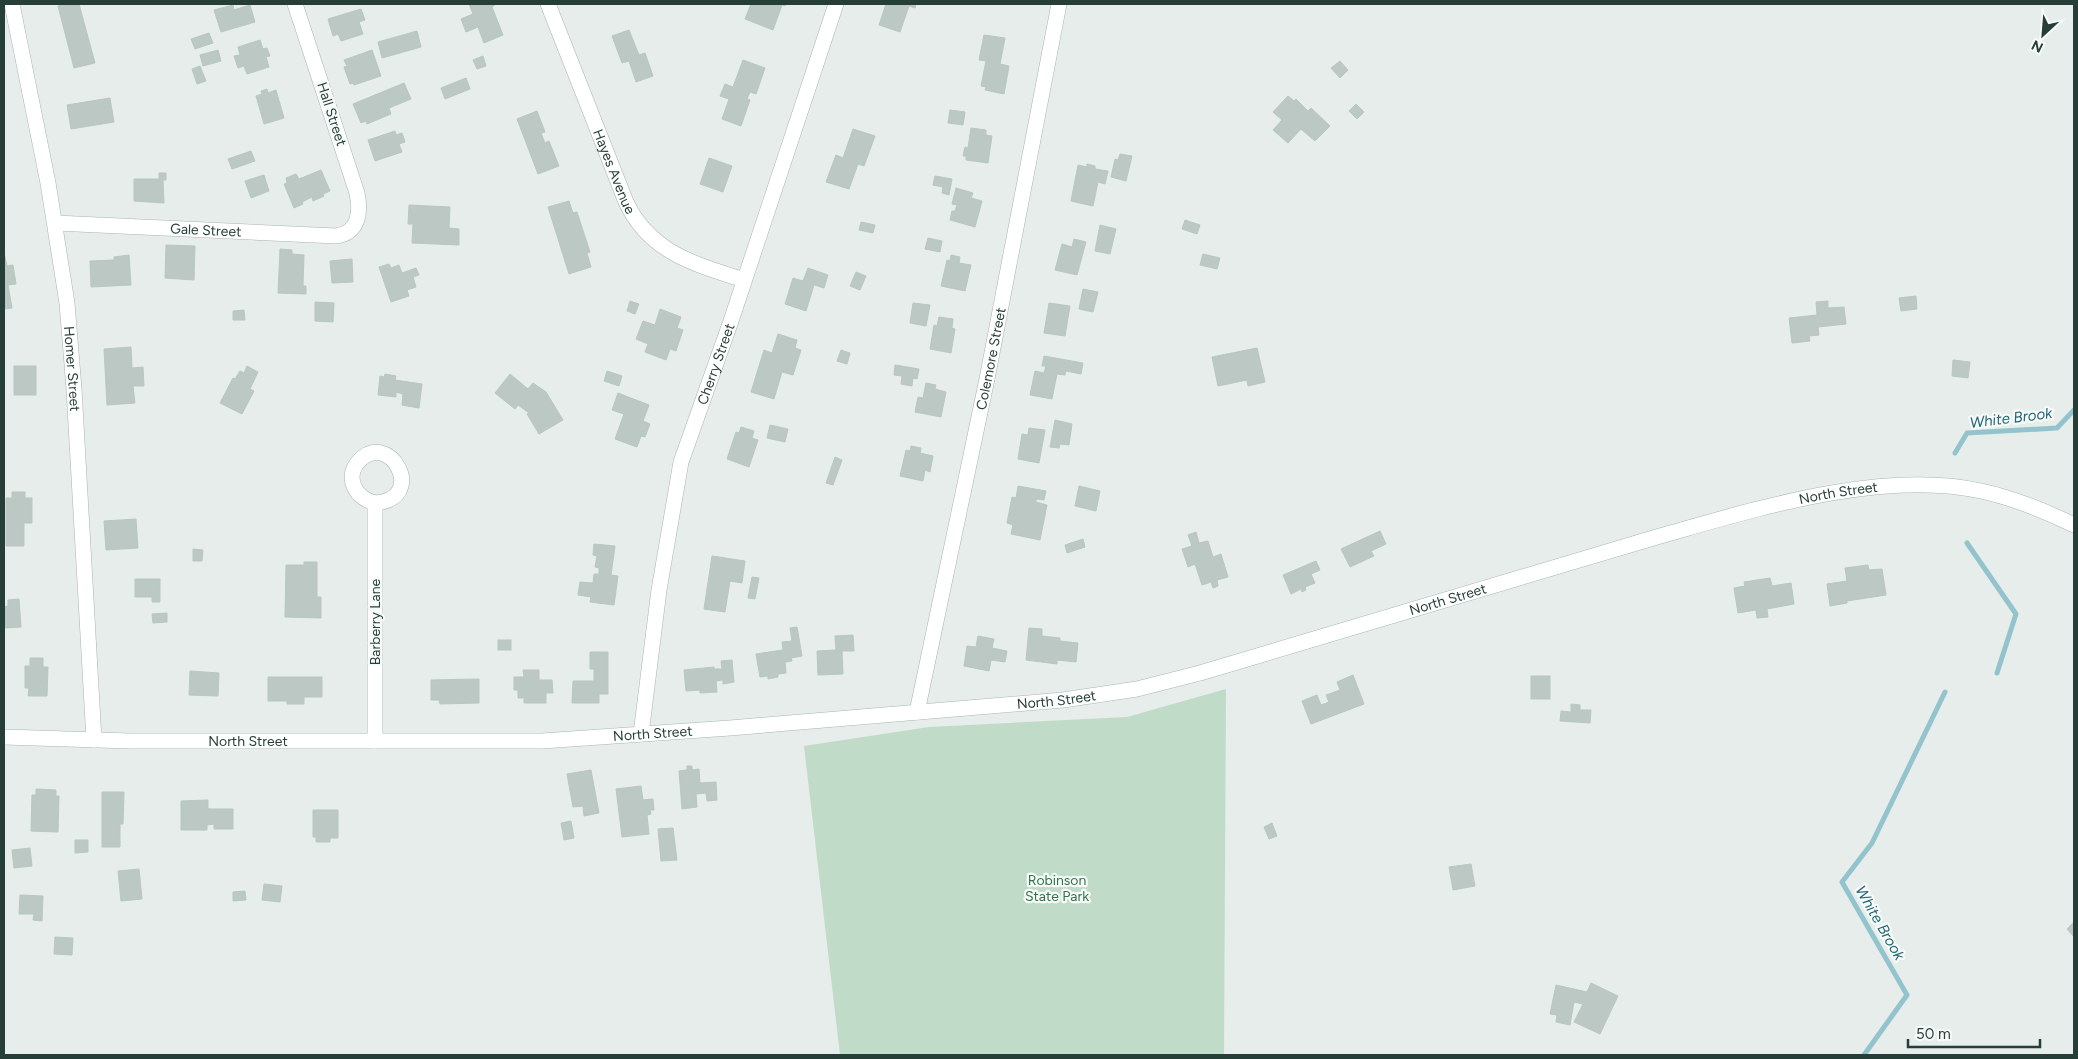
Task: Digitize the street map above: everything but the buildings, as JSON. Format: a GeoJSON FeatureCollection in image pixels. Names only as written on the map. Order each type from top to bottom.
{"type":"FeatureCollection","features":[{"type":"Feature","properties":{"kind":"street","name":"Homer Street"},"geometry":{"type":"LineString","coordinates":[[12,4],[55,223],[70,331],[94,740]]}},
{"type":"Feature","properties":{"kind":"street","name":"Hall Street"},"geometry":{"type":"LineString","coordinates":[[296,4],[354,181],[359,211],[354,226]]}},
{"type":"Feature","properties":{"kind":"street","name":"Hayes Avenue"},"geometry":{"type":"LineString","coordinates":[[548,4],[626,202],[637,223],[653,239],[672,253],[694,263],[744,280]]}},
{"type":"Feature","properties":{"kind":"street","name":"Cherry Street"},"geometry":{"type":"LineString","coordinates":[[641,734],[659,590],[676,484],[686,445],[744,280],[836,4]]}},
{"type":"Feature","properties":{"kind":"street","name":"Colemore Street"},"geometry":{"type":"LineString","coordinates":[[917,712],[988,379],[1059,4]]}},
{"type":"Feature","properties":{"kind":"street","name":"Gale Street"},"geometry":{"type":"LineString","coordinates":[[55,223],[336,236],[346,234],[354,226]]}},
{"type":"Feature","properties":{"kind":"street","name":"North Street"},"geometry":{"type":"LineString","coordinates":[[4,737],[94,740],[542,741],[1080,698],[1120,692],[1169,681],[1250,659],[1660,536],[1735,515],[1843,491],[1911,485],[1964,488],[2014,500],[2074,525]]}},
{"type":"Feature","properties":{"kind":"street","name":"Barberry Lane"},"geometry":{"type":"LineString","coordinates":[[375,503],[375,741]]}},
{"type":"Feature","properties":{"kind":"green space","name":"Robinson State Park"},"geometry":{"type":"Polygon","coordinates":[[[1226,689],[1224,1055],[840,1055],[804,746],[929,727],[1127,717],[1226,689]]]}},
{"type":"Feature","properties":{"kind":"waterway","name":"White Brook"},"geometry":{"type":"LineString","coordinates":[[1955,453],[1967,433],[2057,428],[2074,410]]}},
{"type":"Feature","properties":{"kind":"waterway","name":"White Brook"},"geometry":{"type":"LineString","coordinates":[[1967,543],[2016,614],[1997,673]]}},
{"type":"Feature","properties":{"kind":"waterway","name":"White Brook"},"geometry":{"type":"LineString","coordinates":[[1864,1055],[1907,995],[1842,882],[1872,843],[1945,692]]}}]}
